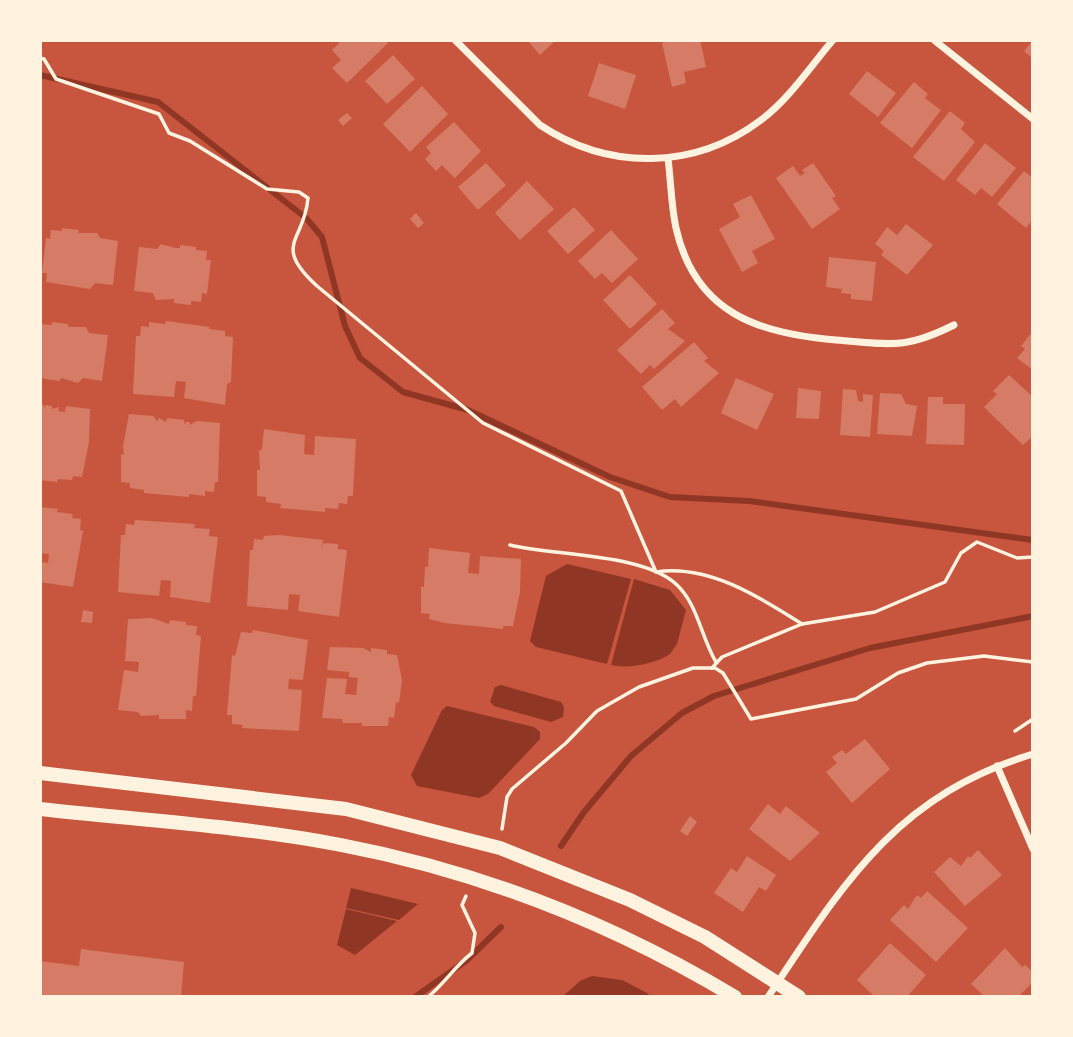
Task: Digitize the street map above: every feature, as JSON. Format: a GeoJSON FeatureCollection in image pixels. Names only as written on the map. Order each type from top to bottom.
{"type":"FeatureCollection","features":[{"type":"Feature","properties":{"kind":"main road"},"geometry":{"type":"LineString","coordinates":[[40,773],[346,809],[500,848],[630,900],[705,937],[799,997]]}},
{"type":"Feature","properties":{"kind":"main road"},"geometry":{"type":"LineString","coordinates":[[40,809],[339,845],[408,860],[508,888],[574,914],[642,943],[734,997]]}},
{"type":"Feature","properties":{"kind":"street"},"geometry":{"type":"LineString","coordinates":[[455,40],[540,125],[554,135],[599,154],[634,159],[668,159],[722,145],[762,119],[832,40]]}},
{"type":"Feature","properties":{"kind":"street"},"geometry":{"type":"LineString","coordinates":[[933,40],[1033,119]]}},
{"type":"Feature","properties":{"kind":"street"},"geometry":{"type":"LineString","coordinates":[[668,159],[675,225],[687,261],[715,298],[751,324],[792,336],[903,345],[926,339],[954,325]]}},
{"type":"Feature","properties":{"kind":"street"},"geometry":{"type":"LineString","coordinates":[[768,997],[854,871],[877,846],[930,803],[997,766],[1033,754]]}},
{"type":"Feature","properties":{"kind":"street"},"geometry":{"type":"LineString","coordinates":[[997,766],[1033,849]]}},
{"type":"Feature","properties":{"kind":"path"},"geometry":{"type":"LineString","coordinates":[[40,58],[44,59],[56,79],[159,114],[169,133],[190,141],[267,189],[303,193],[308,198],[308,205],[292,246],[304,274],[483,423],[621,491],[656,572],[678,586],[697,614],[716,662]]}},
{"type":"Feature","properties":{"kind":"path"},"geometry":{"type":"LineString","coordinates":[[712,668],[716,662],[802,624],[875,612],[945,582],[961,553],[977,542],[1017,558],[1033,557]]}},
{"type":"Feature","properties":{"kind":"path"},"geometry":{"type":"LineString","coordinates":[[510,545],[555,554],[596,556],[656,572],[685,572],[756,594],[802,624]]}},
{"type":"Feature","properties":{"kind":"path"},"geometry":{"type":"LineString","coordinates":[[502,829],[507,797],[512,789],[566,743],[597,711],[639,687],[693,668],[712,668],[723,673],[751,719],[856,699],[898,673],[927,663],[984,656],[1033,662]]}},
{"type":"Feature","properties":{"kind":"path"},"geometry":{"type":"LineString","coordinates":[[1015,731],[1033,719]]}},
{"type":"Feature","properties":{"kind":"path"},"geometry":{"type":"LineString","coordinates":[[428,997],[444,985],[458,964],[472,953],[475,933],[462,905],[466,897]]}},
{"type":"Feature","properties":{"kind":"shaded area"},"geometry":{"type":"Polygon","coordinates":[[[567,564],[631,579],[607,664],[536,647],[530,641],[546,576],[567,564]]]}},
{"type":"Feature","properties":{"kind":"shaded area"},"geometry":{"type":"Polygon","coordinates":[[[634,579],[670,590],[686,610],[677,644],[670,654],[649,663],[633,666],[611,665],[634,579]]]}},
{"type":"Feature","properties":{"kind":"shaded area"},"geometry":{"type":"Polygon","coordinates":[[[501,685],[561,702],[564,707],[563,717],[551,722],[494,706],[490,702],[495,687],[501,685]]]}},
{"type":"Feature","properties":{"kind":"shaded area"},"geometry":{"type":"Polygon","coordinates":[[[447,706],[534,727],[540,732],[540,739],[488,794],[479,798],[417,786],[411,775],[442,710],[447,706]]]}},
{"type":"Feature","properties":{"kind":"shaded area"},"geometry":{"type":"Polygon","coordinates":[[[351,888],[418,904],[399,920],[346,908],[351,888]]]}},
{"type":"Feature","properties":{"kind":"shaded area"},"geometry":{"type":"Polygon","coordinates":[[[346,909],[397,921],[355,955],[337,945],[346,909]]]}},
{"type":"Feature","properties":{"kind":"shaded area"},"geometry":{"type":"Polygon","coordinates":[[[592,976],[622,980],[649,994],[645,997],[562,997],[580,981],[592,976]]]}},
{"type":"Feature","properties":{"kind":"building"},"geometry":{"type":"Polygon","coordinates":[[[342,40],[385,40],[388,43],[347,83],[332,68],[341,60],[332,50],[342,40]]]}},
{"type":"Feature","properties":{"kind":"building"},"geometry":{"type":"Polygon","coordinates":[[[527,40],[556,40],[540,55],[527,40]]]}},
{"type":"Feature","properties":{"kind":"building"},"geometry":{"type":"Polygon","coordinates":[[[672,40],[700,40],[706,67],[684,72],[686,83],[672,87],[662,43],[672,40]]]}},
{"type":"Feature","properties":{"kind":"building"},"geometry":{"type":"Polygon","coordinates":[[[1033,40],[1033,59],[1024,51],[1033,40]]]}},
{"type":"Feature","properties":{"kind":"building"},"geometry":{"type":"Polygon","coordinates":[[[393,55],[415,79],[387,104],[365,81],[393,55]]]}},
{"type":"Feature","properties":{"kind":"building"},"geometry":{"type":"Polygon","coordinates":[[[599,63],[636,75],[625,109],[588,96],[599,63]]]}},
{"type":"Feature","properties":{"kind":"building"},"geometry":{"type":"Polygon","coordinates":[[[867,71],[896,93],[878,117],[849,94],[867,71]]]}},
{"type":"Feature","properties":{"kind":"building"},"geometry":{"type":"Polygon","coordinates":[[[914,82],[928,94],[925,98],[941,110],[912,148],[880,123],[914,82]]]}},
{"type":"Feature","properties":{"kind":"building"},"geometry":{"type":"Polygon","coordinates":[[[422,86],[448,114],[410,152],[383,124],[422,86]]]}},
{"type":"Feature","properties":{"kind":"building"},"geometry":{"type":"Polygon","coordinates":[[[950,111],[965,123],[961,129],[975,142],[944,181],[913,157],[950,111]]]}},
{"type":"Feature","properties":{"kind":"building"},"geometry":{"type":"Polygon","coordinates":[[[347,113],[352,118],[343,126],[338,120],[347,113]]]}},
{"type":"Feature","properties":{"kind":"building"},"geometry":{"type":"Polygon","coordinates":[[[454,122],[481,151],[455,178],[442,165],[436,171],[425,159],[431,153],[426,147],[454,122]]]}},
{"type":"Feature","properties":{"kind":"building"},"geometry":{"type":"Polygon","coordinates":[[[985,143],[1016,168],[992,197],[981,188],[975,195],[956,180],[985,143]]]}},
{"type":"Feature","properties":{"kind":"building"},"geometry":{"type":"Polygon","coordinates":[[[486,163],[506,185],[478,210],[458,187],[486,163]]]}},
{"type":"Feature","properties":{"kind":"building"},"geometry":{"type":"Polygon","coordinates":[[[813,163],[836,196],[832,198],[840,209],[812,229],[776,178],[793,166],[800,176],[805,173],[802,170],[813,163]]]}},
{"type":"Feature","properties":{"kind":"building"},"geometry":{"type":"Polygon","coordinates":[[[1024,171],[1033,178],[1033,219],[1026,228],[997,204],[1024,171]]]}},
{"type":"Feature","properties":{"kind":"building"},"geometry":{"type":"Polygon","coordinates":[[[527,181],[554,209],[520,240],[495,213],[527,181]]]}},
{"type":"Feature","properties":{"kind":"building"},"geometry":{"type":"Polygon","coordinates":[[[751,195],[775,239],[752,251],[758,263],[742,272],[719,229],[740,217],[733,204],[751,195]]]}},
{"type":"Feature","properties":{"kind":"building"},"geometry":{"type":"Polygon","coordinates":[[[574,207],[595,230],[568,254],[547,231],[574,207]]]}},
{"type":"Feature","properties":{"kind":"building"},"geometry":{"type":"Polygon","coordinates":[[[416,213],[424,223],[418,228],[410,219],[416,213]]]}},
{"type":"Feature","properties":{"kind":"building"},"geometry":{"type":"Polygon","coordinates":[[[906,224],[933,245],[907,275],[881,255],[884,251],[875,244],[887,227],[897,235],[906,224]]]}},
{"type":"Feature","properties":{"kind":"building"},"geometry":{"type":"Polygon","coordinates":[[[62,228],[79,230],[78,233],[97,233],[100,238],[118,241],[113,285],[95,283],[90,289],[46,282],[47,273],[42,273],[46,238],[50,239],[51,230],[62,231],[62,228]]]}},
{"type":"Feature","properties":{"kind":"building"},"geometry":{"type":"Polygon","coordinates":[[[611,230],[638,259],[612,283],[602,273],[595,279],[578,261],[611,230]]]}},
{"type":"Feature","properties":{"kind":"building"},"geometry":{"type":"Polygon","coordinates":[[[161,244],[175,248],[180,248],[180,245],[196,247],[196,250],[207,251],[206,260],[211,260],[207,294],[202,293],[201,302],[191,301],[191,305],[174,303],[174,299],[156,300],[153,293],[134,291],[139,247],[157,249],[161,244]]]}},
{"type":"Feature","properties":{"kind":"building"},"geometry":{"type":"Polygon","coordinates":[[[829,257],[876,262],[872,301],[851,299],[851,294],[841,293],[842,289],[826,287],[829,257]]]}},
{"type":"Feature","properties":{"kind":"building"},"geometry":{"type":"Polygon","coordinates":[[[630,275],[657,304],[630,329],[603,300],[630,275]]]}},
{"type":"Feature","properties":{"kind":"building"},"geometry":{"type":"Polygon","coordinates":[[[662,309],[675,323],[668,329],[685,341],[654,369],[650,365],[641,374],[617,350],[662,309]]]}},
{"type":"Feature","properties":{"kind":"building"},"geometry":{"type":"Polygon","coordinates":[[[166,321],[210,327],[209,329],[225,331],[225,336],[233,337],[231,382],[227,384],[225,405],[184,398],[186,382],[176,381],[174,397],[133,394],[136,336],[140,336],[141,326],[149,327],[149,322],[165,324],[166,321]]]}},
{"type":"Feature","properties":{"kind":"building"},"geometry":{"type":"Polygon","coordinates":[[[52,322],[68,324],[68,327],[86,327],[89,333],[108,335],[102,381],[83,378],[78,383],[40,376],[41,324],[52,325],[52,322]]]}},
{"type":"Feature","properties":{"kind":"building"},"geometry":{"type":"Polygon","coordinates":[[[1033,331],[1033,370],[1017,358],[1025,349],[1021,346],[1033,331]]]}},
{"type":"Feature","properties":{"kind":"building"},"geometry":{"type":"Polygon","coordinates":[[[694,342],[708,358],[704,361],[719,373],[681,407],[675,399],[662,410],[642,387],[694,342]]]}},
{"type":"Feature","properties":{"kind":"building"},"geometry":{"type":"Polygon","coordinates":[[[1009,375],[1033,397],[1033,436],[1023,445],[984,407],[997,394],[993,391],[1009,375]]]}},
{"type":"Feature","properties":{"kind":"building"},"geometry":{"type":"Polygon","coordinates":[[[736,378],[774,394],[757,430],[721,413],[736,378]]]}},
{"type":"Feature","properties":{"kind":"building"},"geometry":{"type":"Polygon","coordinates":[[[798,388],[821,391],[819,419],[796,418],[798,388]]]}},
{"type":"Feature","properties":{"kind":"building"},"geometry":{"type":"Polygon","coordinates":[[[843,389],[856,390],[858,401],[863,402],[863,394],[873,395],[870,437],[840,435],[843,389]]]}},
{"type":"Feature","properties":{"kind":"building"},"geometry":{"type":"Polygon","coordinates":[[[880,393],[901,394],[906,404],[917,406],[912,436],[877,434],[880,393]]]}},
{"type":"Feature","properties":{"kind":"building"},"geometry":{"type":"Polygon","coordinates":[[[928,397],[943,397],[943,404],[965,404],[964,445],[926,444],[928,397]]]}},
{"type":"Feature","properties":{"kind":"building"},"geometry":{"type":"Polygon","coordinates":[[[40,404],[44,405],[44,408],[46,405],[52,406],[52,409],[59,407],[58,411],[65,412],[66,406],[90,409],[89,442],[82,477],[73,476],[72,480],[58,479],[57,482],[40,480],[40,404]]]}},
{"type":"Feature","properties":{"kind":"building"},"geometry":{"type":"Polygon","coordinates":[[[129,414],[153,416],[157,421],[159,418],[166,422],[167,418],[184,420],[185,425],[186,422],[190,422],[190,425],[197,421],[220,423],[218,482],[215,482],[214,492],[205,491],[205,496],[189,494],[189,497],[144,493],[144,490],[130,488],[130,483],[121,482],[121,454],[124,455],[129,414]]]}},
{"type":"Feature","properties":{"kind":"building"},"geometry":{"type":"Polygon","coordinates":[[[264,429],[305,435],[304,454],[314,455],[315,436],[356,439],[353,496],[348,496],[347,504],[339,503],[338,509],[325,508],[325,512],[280,508],[281,504],[266,502],[266,497],[257,496],[257,470],[260,470],[259,451],[262,449],[264,429]]]}},
{"type":"Feature","properties":{"kind":"building"},"geometry":{"type":"Polygon","coordinates":[[[40,507],[58,509],[57,512],[73,514],[72,518],[81,519],[80,530],[83,531],[73,587],[40,582],[40,562],[48,563],[49,554],[40,553],[40,507]]]}},
{"type":"Feature","properties":{"kind":"building"},"geometry":{"type":"Polygon","coordinates":[[[135,520],[195,524],[194,528],[210,529],[209,536],[218,537],[210,603],[170,597],[171,581],[161,580],[159,596],[118,592],[121,535],[125,535],[126,524],[134,525],[135,520]]]}},
{"type":"Feature","properties":{"kind":"building"},"geometry":{"type":"Polygon","coordinates":[[[264,536],[323,540],[322,546],[324,543],[338,544],[338,549],[347,550],[339,617],[298,611],[300,595],[289,594],[288,610],[247,606],[250,550],[253,550],[254,539],[263,540],[264,536]]]}},
{"type":"Feature","properties":{"kind":"building"},"geometry":{"type":"Polygon","coordinates":[[[429,548],[470,553],[468,573],[479,574],[480,556],[521,559],[520,592],[513,626],[503,626],[503,629],[445,623],[429,619],[430,614],[421,613],[421,587],[424,587],[429,548]]]}},
{"type":"Feature","properties":{"kind":"building"},"geometry":{"type":"Polygon","coordinates":[[[83,610],[93,612],[92,623],[81,622],[83,610]]]}},
{"type":"Feature","properties":{"kind":"building"},"geometry":{"type":"Polygon","coordinates":[[[152,618],[169,624],[170,620],[197,626],[196,635],[201,636],[196,696],[193,696],[192,711],[186,710],[186,719],[159,719],[159,715],[141,716],[138,712],[118,710],[124,670],[138,672],[139,662],[125,661],[128,619],[152,618]]]}},
{"type":"Feature","properties":{"kind":"building"},"geometry":{"type":"Polygon","coordinates":[[[253,630],[308,640],[303,680],[289,679],[288,689],[302,690],[299,731],[242,728],[243,725],[232,724],[232,715],[227,715],[232,655],[235,656],[241,632],[252,633],[253,630]]]}},
{"type":"Feature","properties":{"kind":"building"},"geometry":{"type":"Polygon","coordinates":[[[330,647],[363,648],[371,652],[371,648],[387,650],[387,654],[397,655],[402,680],[399,703],[396,702],[394,718],[389,717],[388,726],[362,726],[362,723],[343,723],[342,719],[322,718],[327,678],[347,679],[345,694],[356,695],[358,678],[349,677],[349,672],[327,670],[330,647]]]}},
{"type":"Feature","properties":{"kind":"building"},"geometry":{"type":"Polygon","coordinates":[[[865,739],[890,769],[852,803],[826,772],[837,763],[832,757],[842,750],[846,754],[865,739]]]}},
{"type":"Feature","properties":{"kind":"building"},"geometry":{"type":"Polygon","coordinates":[[[768,804],[780,814],[786,806],[820,833],[790,861],[749,829],[768,804]]]}},
{"type":"Feature","properties":{"kind":"building"},"geometry":{"type":"Polygon","coordinates":[[[690,816],[697,822],[687,836],[680,831],[690,816]]]}},
{"type":"Feature","properties":{"kind":"building"},"geometry":{"type":"Polygon","coordinates":[[[978,850],[1002,875],[965,906],[934,872],[950,857],[961,866],[968,856],[970,858],[978,850]]]}},
{"type":"Feature","properties":{"kind":"building"},"geometry":{"type":"Polygon","coordinates":[[[747,856],[776,875],[766,891],[759,887],[743,912],[714,893],[731,868],[737,872],[747,856]]]}},
{"type":"Feature","properties":{"kind":"building"},"geometry":{"type":"Polygon","coordinates":[[[927,891],[968,928],[936,962],[890,920],[904,905],[908,909],[917,895],[921,898],[927,891]]]}},
{"type":"Feature","properties":{"kind":"building"},"geometry":{"type":"Polygon","coordinates":[[[890,943],[926,975],[907,997],[875,997],[857,980],[890,943]]]}},
{"type":"Feature","properties":{"kind":"building"},"geometry":{"type":"Polygon","coordinates":[[[1005,948],[1022,967],[1025,965],[1033,972],[1033,982],[1018,997],[985,997],[971,984],[1005,948]]]}},
{"type":"Feature","properties":{"kind":"building"},"geometry":{"type":"Polygon","coordinates":[[[81,949],[184,962],[181,997],[40,997],[40,961],[79,966],[81,949]]]}},
{"type":"Feature","properties":{"kind":"waterway"},"geometry":{"type":"LineString","coordinates":[[40,75],[158,102],[306,218],[322,237],[345,326],[360,358],[403,392],[468,410],[610,477],[670,497],[749,501],[1033,540]]}},
{"type":"Feature","properties":{"kind":"waterway"},"geometry":{"type":"LineString","coordinates":[[561,846],[584,812],[631,756],[682,713],[714,696],[870,648],[1033,616]]}},
{"type":"Feature","properties":{"kind":"waterway"},"geometry":{"type":"LineString","coordinates":[[415,997],[466,961],[501,927]]}}]}
